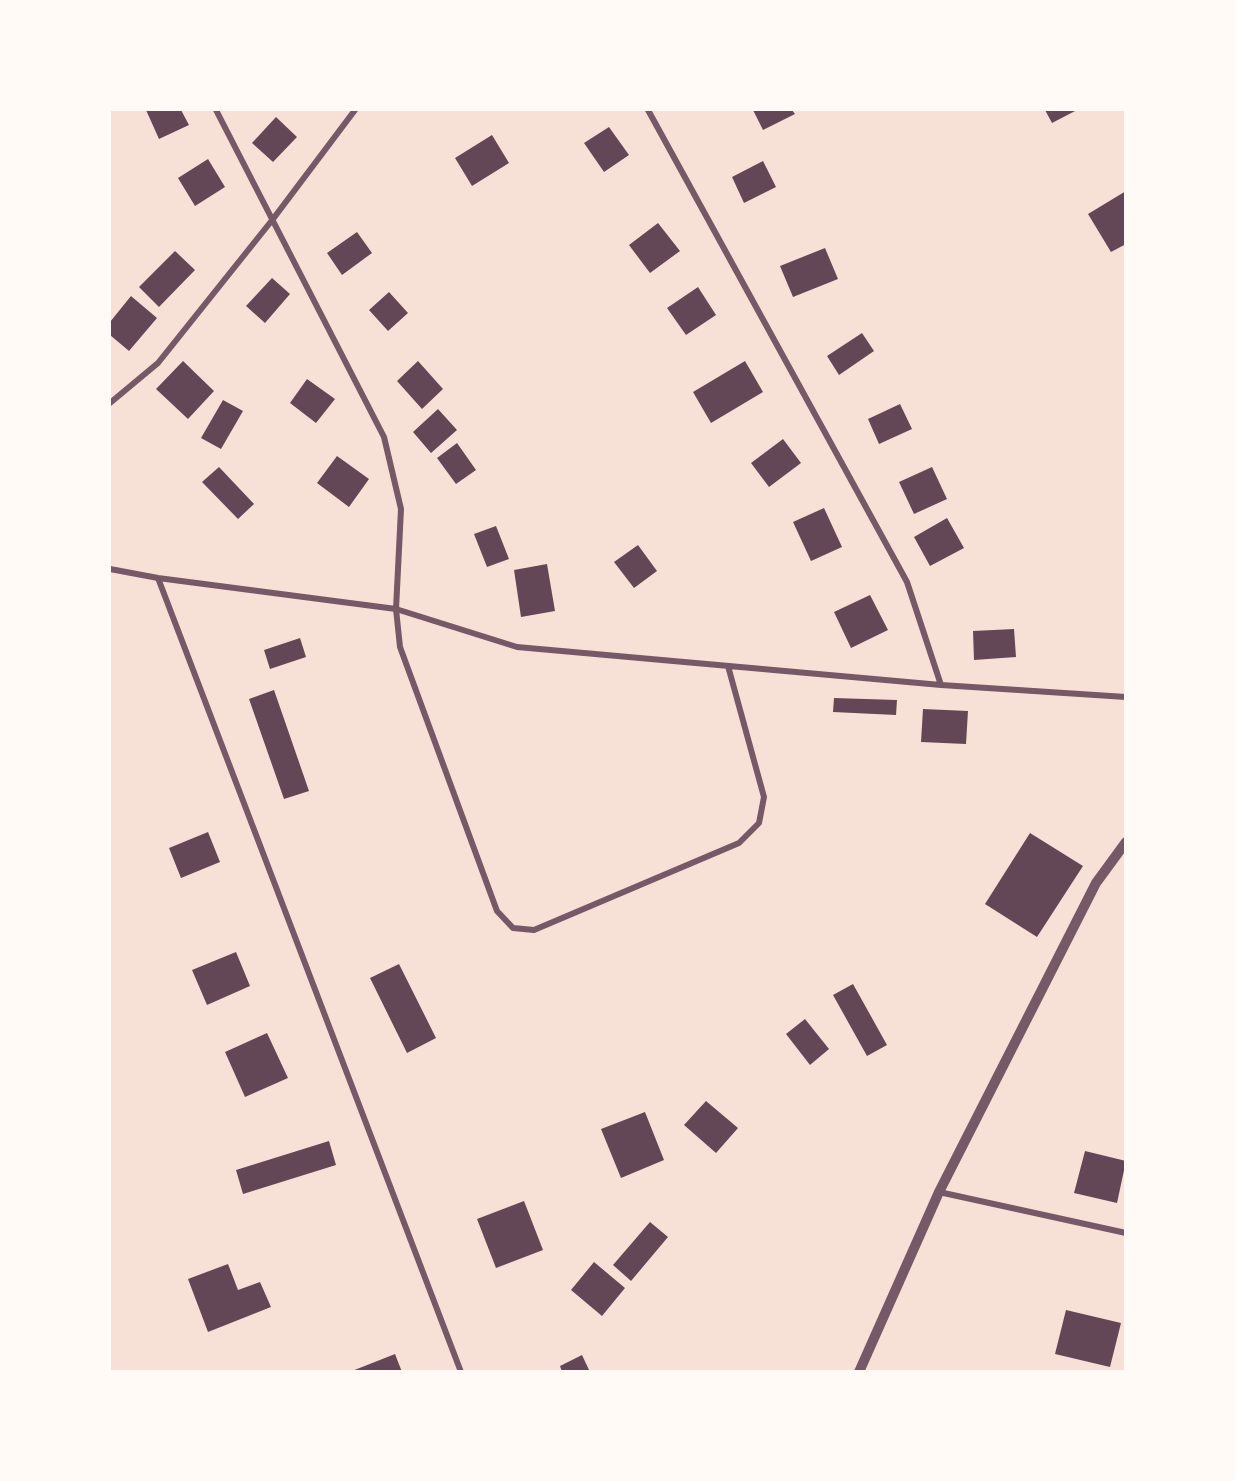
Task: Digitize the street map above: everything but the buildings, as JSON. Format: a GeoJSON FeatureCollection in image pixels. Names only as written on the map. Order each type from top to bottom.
{"type":"FeatureCollection","features":[{"type":"Feature","properties":{"kind":"street"},"geometry":{"type":"LineString","coordinates":[[216,110],[384,436],[401,509],[396,609],[404,658],[497,911],[513,928],[534,930],[739,843],[759,823],[764,797],[728,666]]}},
{"type":"Feature","properties":{"kind":"street"},"geometry":{"type":"LineString","coordinates":[[110,404],[158,363],[273,219],[355,110]]}},
{"type":"Feature","properties":{"kind":"street"},"geometry":{"type":"LineString","coordinates":[[648,110],[907,582],[941,686]]}},
{"type":"Feature","properties":{"kind":"street"},"geometry":{"type":"LineString","coordinates":[[110,569],[158,578],[396,609],[517,647],[941,686],[1125,697]]}},
{"type":"Feature","properties":{"kind":"street"},"geometry":{"type":"LineString","coordinates":[[158,578],[461,1371]]}},
{"type":"Feature","properties":{"kind":"street"},"geometry":{"type":"LineString","coordinates":[[859,1371],[939,1192],[1096,883],[1125,842]]}},
{"type":"Feature","properties":{"kind":"street"},"geometry":{"type":"LineString","coordinates":[[939,1192],[1125,1233]]}}]}
